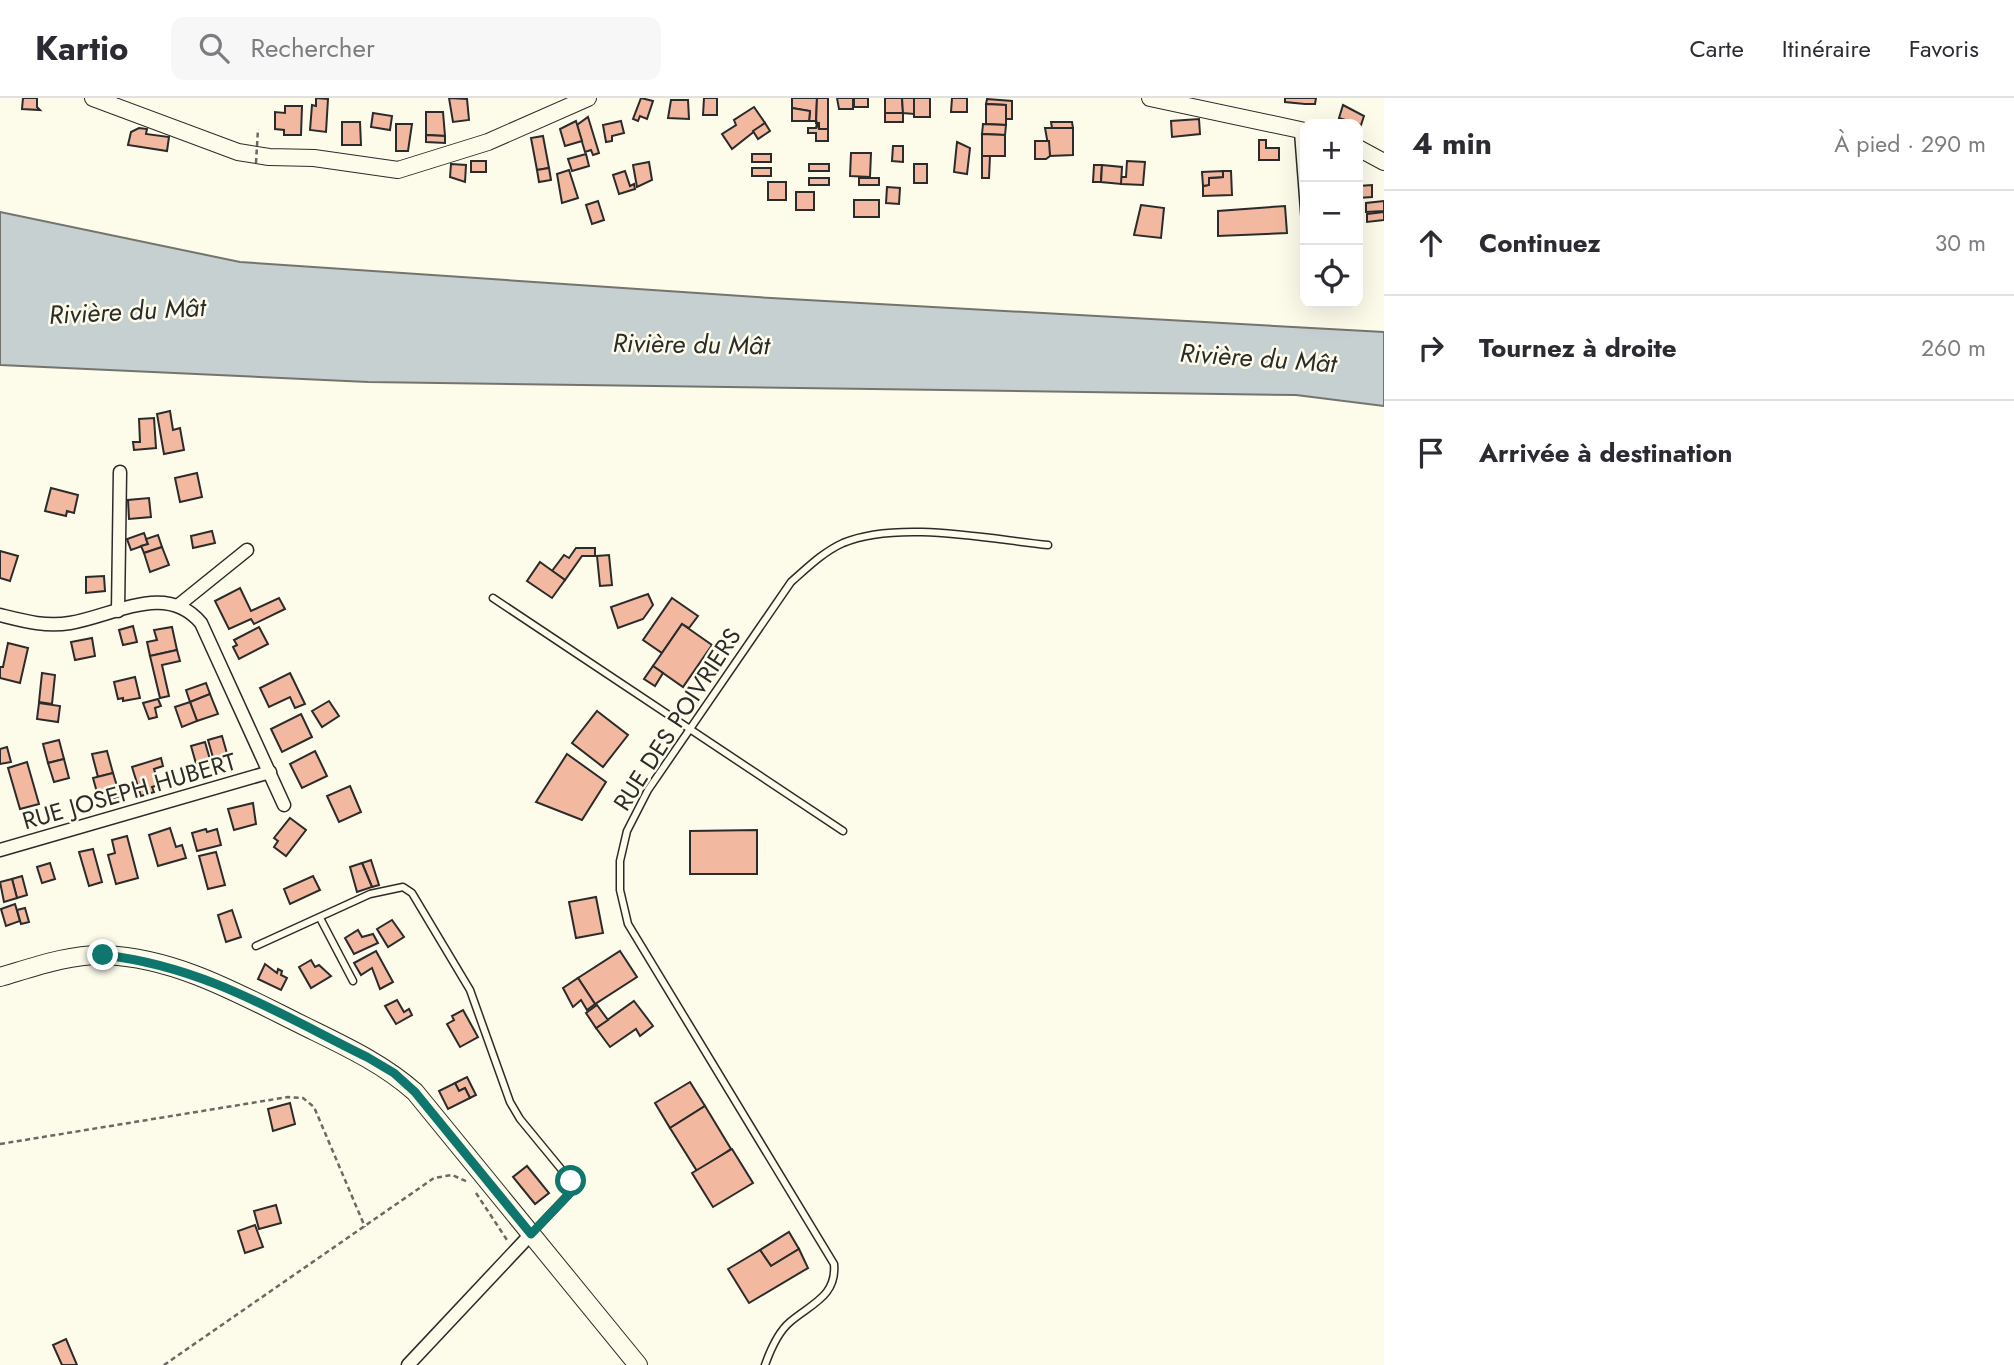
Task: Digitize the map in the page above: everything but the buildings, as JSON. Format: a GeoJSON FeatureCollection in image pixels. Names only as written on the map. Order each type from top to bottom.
{"type":"FeatureCollection","features":[{"type":"Feature","properties":{"kind":"main road"},"geometry":{"type":"LineString","coordinates":[[0,977],[62,959],[103,955],[147,960],[187,971],[227,988],[394,1073],[415,1092],[638,1365]]}},
{"type":"Feature","properties":{"kind":"street"},"geometry":{"type":"LineString","coordinates":[[93,98],[238,152],[269,157],[314,158],[398,170],[488,142],[589,98]]}},
{"type":"Feature","properties":{"kind":"street"},"geometry":{"type":"LineString","coordinates":[[1150,98],[1300,131]]}},
{"type":"Feature","properties":{"kind":"street"},"geometry":{"type":"LineString","coordinates":[[1363,151],[1384,162]]}},
{"type":"Feature","properties":{"kind":"street"},"geometry":{"type":"LineString","coordinates":[[118,611],[120,472]]}},
{"type":"Feature","properties":{"kind":"street"},"geometry":{"type":"LineString","coordinates":[[180,604],[247,550]]}},
{"type":"Feature","properties":{"kind":"street"},"geometry":{"type":"LineString","coordinates":[[0,615],[52,625],[151,602],[180,604],[201,623],[284,805]]}},
{"type":"Feature","properties":{"kind":"street","name":"RUE JOSEPH HUBERT"},"geometry":{"type":"LineString","coordinates":[[0,850],[270,772]]}},
{"type":"Feature","properties":{"kind":"street"},"geometry":{"type":"LineString","coordinates":[[408,1365],[531,1234]]}},
{"type":"Feature","properties":{"kind":"lane","name":"RUE DES POIVRIERS"},"geometry":{"type":"LineString","coordinates":[[765,1365],[787,1324],[825,1296],[832,1286],[834,1264],[628,924],[620,890],[620,861],[627,831],[649,790],[791,582],[814,561],[842,544],[870,535],[901,531],[1048,545]]}},
{"type":"Feature","properties":{"kind":"lane"},"geometry":{"type":"LineString","coordinates":[[493,598],[843,831]]}},
{"type":"Feature","properties":{"kind":"lane"},"geometry":{"type":"LineString","coordinates":[[256,946],[370,894],[402,887],[412,892],[470,990],[510,1102],[520,1119],[571,1181],[570,1193],[531,1234]]}},
{"type":"Feature","properties":{"kind":"lane"},"geometry":{"type":"LineString","coordinates":[[320,918],[353,981]]}},
{"type":"Feature","properties":{"kind":"path"},"geometry":{"type":"LineString","coordinates":[[256,163],[258,129]]}},
{"type":"Feature","properties":{"kind":"path"},"geometry":{"type":"LineString","coordinates":[[0,1144],[288,1097],[303,1098],[314,1107],[365,1227]]}},
{"type":"Feature","properties":{"kind":"path"},"geometry":{"type":"LineString","coordinates":[[164,1365],[434,1178],[452,1175],[469,1182]]}},
{"type":"Feature","properties":{"kind":"path"},"geometry":{"type":"LineString","coordinates":[[476,1193],[514,1250]]}},
{"type":"Feature","properties":{"kind":"water","name":"Rivière du Mât"},"geometry":{"type":"Polygon","coordinates":[[[0,212],[240,262],[771,298],[1384,332],[1384,406],[1296,395],[368,382],[0,365],[0,212]]]}},
{"type":"Feature","properties":{"kind":"route"},"geometry":{"type":"LineString","coordinates":[[103,955],[147,960],[187,971],[227,988],[394,1073],[415,1092],[531,1234],[570,1193],[571,1181]]}}]}
